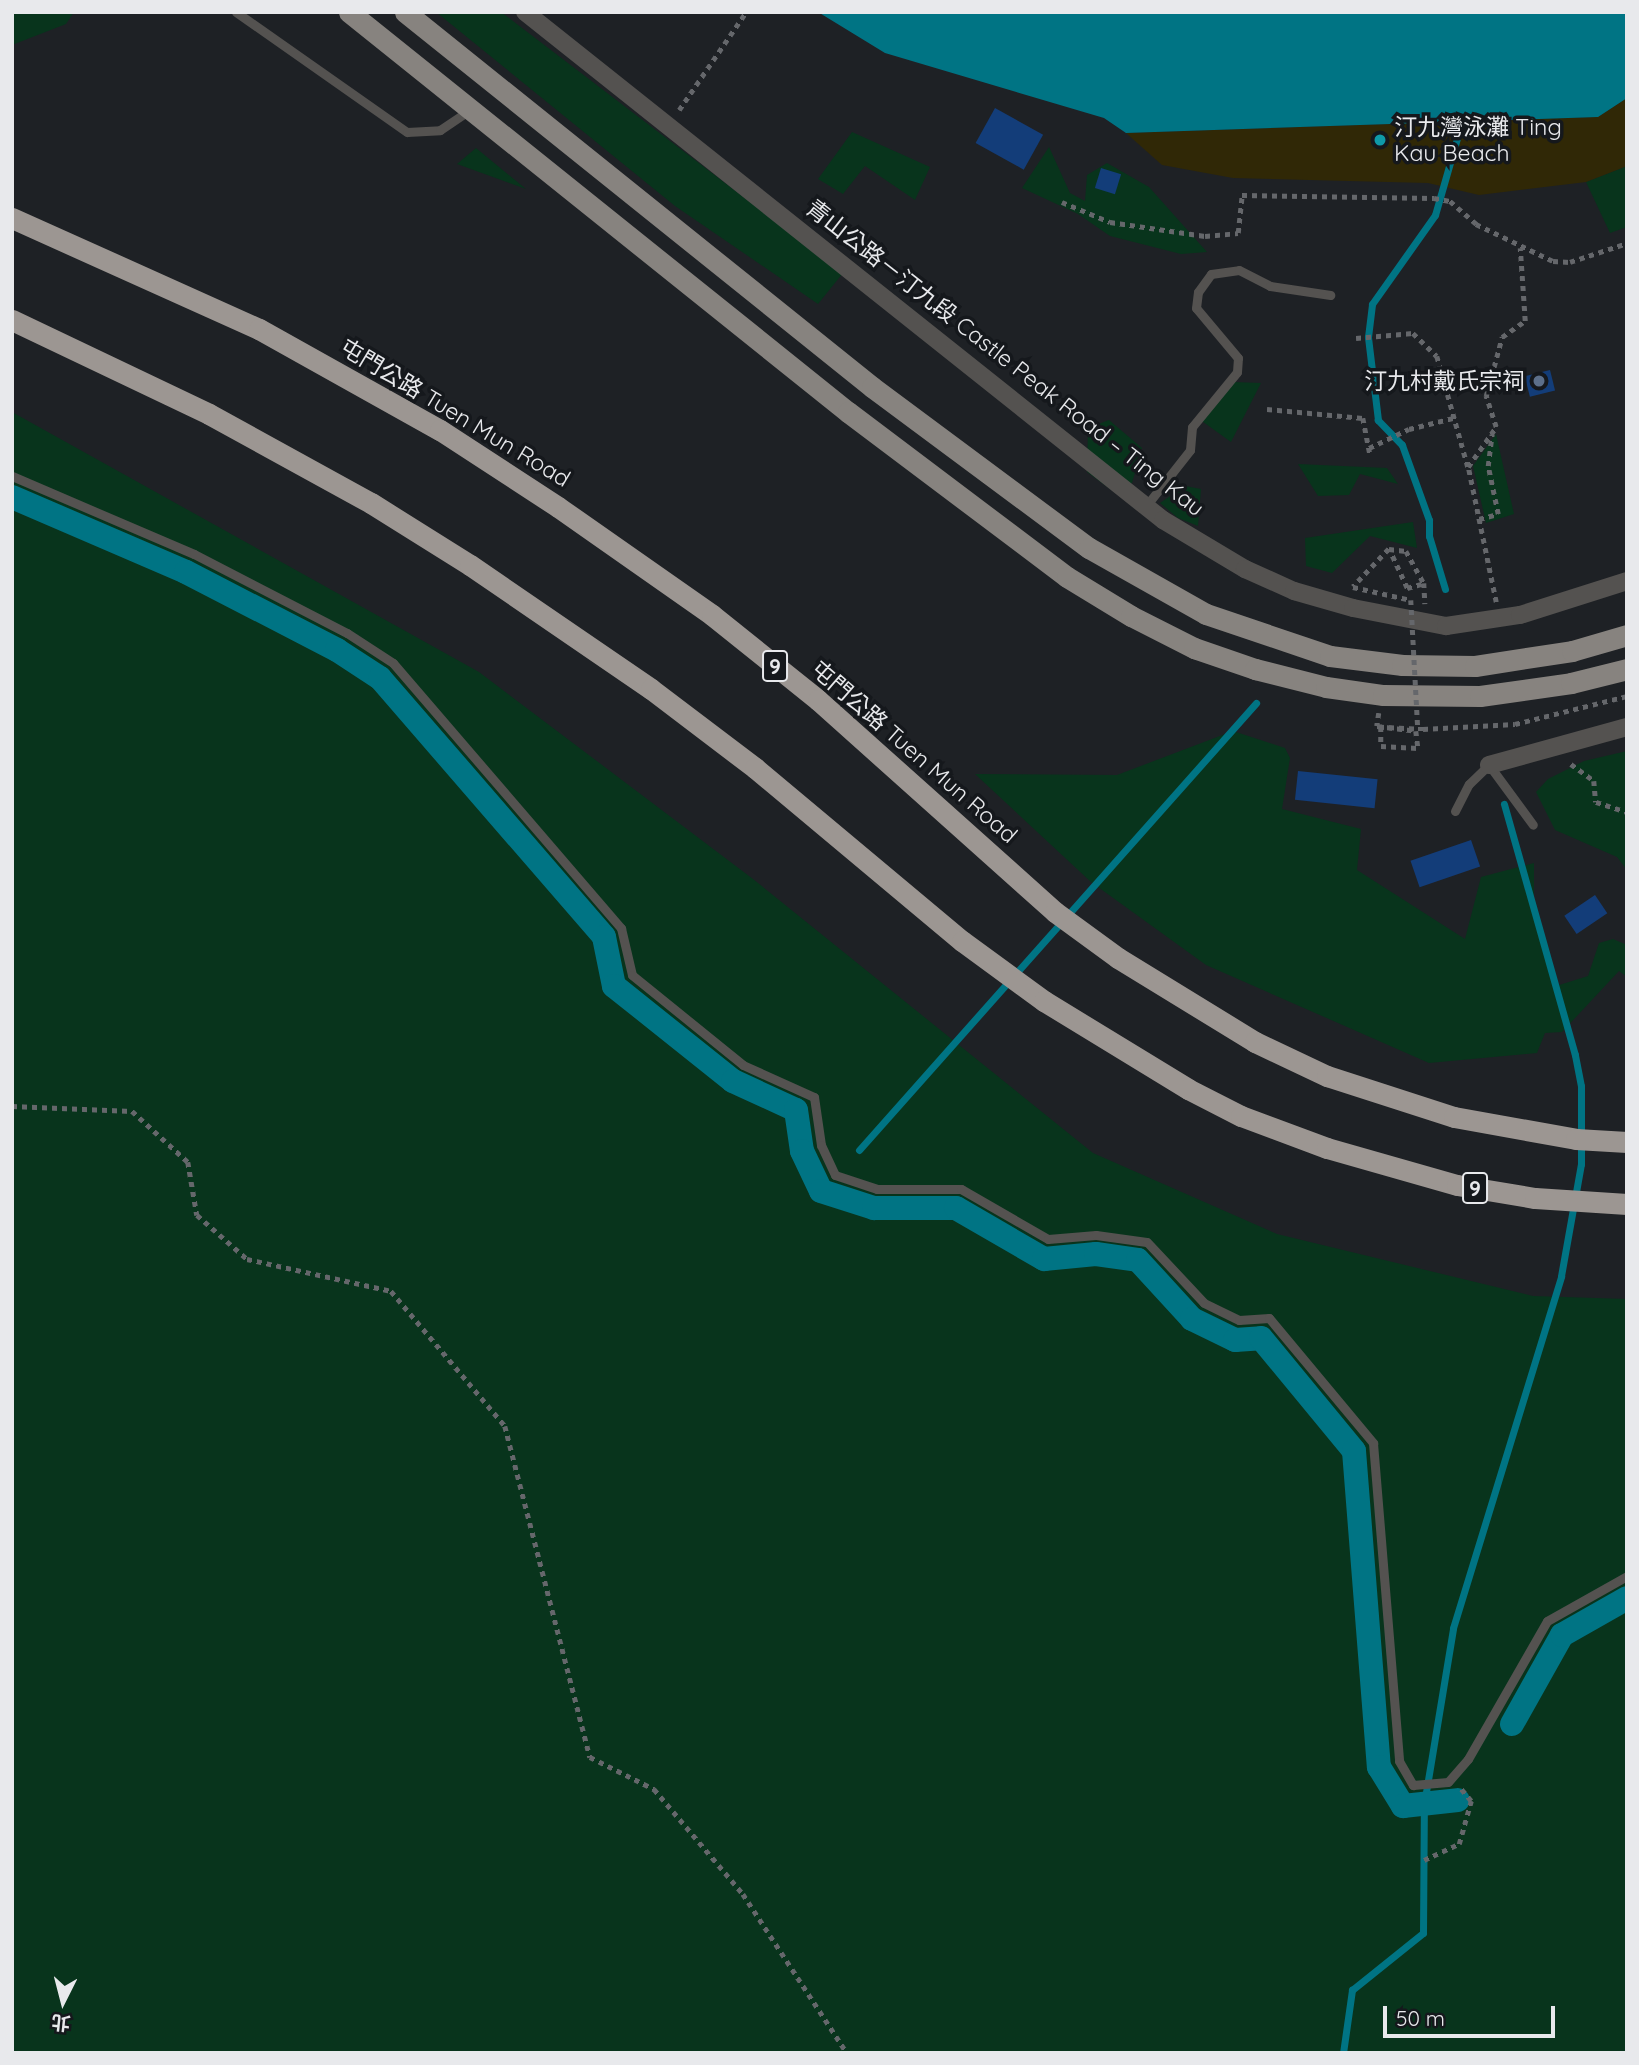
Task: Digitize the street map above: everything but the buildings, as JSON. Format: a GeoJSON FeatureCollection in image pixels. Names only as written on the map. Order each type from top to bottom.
{"type":"FeatureCollection","features":[{"type":"Feature","properties":{"kind":"highway","name":"屯門公路 Tuen Mun Road"},"geometry":{"type":"LineString","coordinates":[[12,218],[259,329],[440,430],[558,507],[712,615],[818,700],[1055,912],[1118,958],[1255,1042],[1327,1076],[1454,1117],[1576,1139],[1627,1142]]}},
{"type":"Feature","properties":{"kind":"highway","name":"9"},"geometry":{"type":"LineString","coordinates":[[12,320],[220,420],[371,503],[470,565],[651,689],[1034,994],[1115,1048],[1188,1089],[1241,1116],[1327,1148],[1457,1185],[1535,1198],[1627,1204]]}},
{"type":"Feature","properties":{"kind":"main road"},"geometry":{"type":"LineString","coordinates":[[349,12],[848,412],[1067,577],[1194,648],[1326,687],[1397,696],[1480,696],[1571,683],[1627,668]]}},
{"type":"Feature","properties":{"kind":"main road"},"geometry":{"type":"LineString","coordinates":[[405,12],[872,387],[1089,548],[1206,614],[1330,656],[1402,665],[1475,666],[1559,654],[1627,635]]}},
{"type":"Feature","properties":{"kind":"street","name":"青山公路－汀九段 Castle Peak Road – Ting Kau"},"geometry":{"type":"LineString","coordinates":[[525,12],[1146,506],[1245,569],[1294,591],[1427,625],[1497,620],[1571,602],[1627,581]]}},
{"type":"Feature","properties":{"kind":"street"},"geometry":{"type":"LineString","coordinates":[[1489,765],[1627,727]]}},
{"type":"Feature","properties":{"kind":"lane"},"geometry":{"type":"LineString","coordinates":[[236,12],[407,132],[440,130],[471,109]]}},
{"type":"Feature","properties":{"kind":"lane"},"geometry":{"type":"LineString","coordinates":[[1146,506],[1189,450],[1192,427],[1237,372],[1238,358],[1196,308],[1198,292],[1211,274],[1239,270],[1270,286],[1329,295]]}},
{"type":"Feature","properties":{"kind":"lane"},"geometry":{"type":"LineString","coordinates":[[12,476],[194,554],[347,633],[393,663],[621,929],[632,975],[743,1065],[814,1097],[821,1145],[835,1175],[877,1189],[961,1188],[1048,1239],[1096,1235],[1147,1242],[1204,1303],[1238,1320],[1269,1318],[1373,1443],[1399,1761],[1413,1785],[1448,1782],[1461,1767],[1547,1621],[1627,1576]]}},
{"type":"Feature","properties":{"kind":"lane"},"geometry":{"type":"LineString","coordinates":[[1455,811],[1469,785],[1489,765],[1533,825]]}},
{"type":"Feature","properties":{"kind":"path"},"geometry":{"type":"LineString","coordinates":[[679,109],[746,12]]}},
{"type":"Feature","properties":{"kind":"path"},"geometry":{"type":"LineString","coordinates":[[1062,202],[1110,222],[1205,236],[1238,233],[1242,195],[1434,198],[1450,201],[1476,224],[1520,248],[1553,261],[1570,262],[1627,243]]}},
{"type":"Feature","properties":{"kind":"path"},"geometry":{"type":"LineString","coordinates":[[1479,519],[1498,514],[1488,466],[1495,419],[1486,396],[1502,337],[1525,321],[1520,248]]}},
{"type":"Feature","properties":{"kind":"path"},"geometry":{"type":"LineString","coordinates":[[1356,338],[1412,333],[1437,356],[1457,417],[1497,620]]}},
{"type":"Feature","properties":{"kind":"path"},"geometry":{"type":"LineString","coordinates":[[1266,409],[1363,418],[1371,450],[1409,429],[1457,417]]}},
{"type":"Feature","properties":{"kind":"path"},"geometry":{"type":"LineString","coordinates":[[1468,467],[1492,433]]}},
{"type":"Feature","properties":{"kind":"path"},"geometry":{"type":"LineString","coordinates":[[1389,549],[1406,551],[1423,582]]}},
{"type":"Feature","properties":{"kind":"path"},"geometry":{"type":"LineString","coordinates":[[1389,549],[1408,588]]}},
{"type":"Feature","properties":{"kind":"path"},"geometry":{"type":"LineString","coordinates":[[1389,549],[1353,587],[1410,600],[1418,729]]}},
{"type":"Feature","properties":{"kind":"path"},"geometry":{"type":"LineString","coordinates":[[1379,713],[1377,726],[1416,731],[1418,748],[1381,746],[1381,727],[1418,729],[1515,724],[1627,696]]}},
{"type":"Feature","properties":{"kind":"path"},"geometry":{"type":"LineString","coordinates":[[1515,724],[1524,732]]}},
{"type":"Feature","properties":{"kind":"path"},"geometry":{"type":"LineString","coordinates":[[1542,750],[1560,764],[1576,765],[1594,781],[1596,802],[1627,812]]}},
{"type":"Feature","properties":{"kind":"path"},"geometry":{"type":"LineString","coordinates":[[12,1105],[132,1111],[188,1162],[197,1215],[247,1259],[391,1291],[505,1426],[590,1757],[654,1789],[743,1894],[847,2053]]}},
{"type":"Feature","properties":{"kind":"path"},"geometry":{"type":"LineString","coordinates":[[1424,1860],[1459,1844],[1471,1801],[1459,1787],[1461,1767]]}},
{"type":"Feature","properties":{"kind":"green space"},"geometry":{"type":"Polygon","coordinates":[[[12,12],[74,12],[66,24],[12,45],[12,12]]]}},
{"type":"Feature","properties":{"kind":"green space"},"geometry":{"type":"Polygon","coordinates":[[[436,12],[501,12],[843,273],[818,304],[675,206],[436,12]]]}},
{"type":"Feature","properties":{"kind":"green space"},"geometry":{"type":"Polygon","coordinates":[[[852,132],[930,167],[915,200],[865,166],[843,194],[818,179],[852,132]]]}},
{"type":"Feature","properties":{"kind":"green space"},"geometry":{"type":"Polygon","coordinates":[[[1049,147],[1070,193],[1085,201],[1087,175],[1107,163],[1149,187],[1207,252],[1181,254],[1110,236],[1078,214],[1022,188],[1049,147]]]}},
{"type":"Feature","properties":{"kind":"green space"},"geometry":{"type":"Polygon","coordinates":[[[476,148],[526,189],[457,164],[476,148]]]}},
{"type":"Feature","properties":{"kind":"green space"},"geometry":{"type":"Polygon","coordinates":[[[1627,166],[1627,227],[1610,233],[1586,182],[1627,166]]]}},
{"type":"Feature","properties":{"kind":"green space"},"geometry":{"type":"Polygon","coordinates":[[[1233,382],[1261,383],[1231,442],[1199,419],[1233,382]]]}},
{"type":"Feature","properties":{"kind":"green space"},"geometry":{"type":"Polygon","coordinates":[[[12,412],[479,672],[753,879],[1093,1153],[1277,1234],[1533,1296],[1627,1299],[1627,2053],[12,2053],[12,412]]]}},
{"type":"Feature","properties":{"kind":"green space"},"geometry":{"type":"Polygon","coordinates":[[[1109,420],[1142,448],[1132,483],[1110,489],[1087,472],[1088,428],[1109,420]]]}},
{"type":"Feature","properties":{"kind":"green space"},"geometry":{"type":"Polygon","coordinates":[[[1496,434],[1514,514],[1486,523],[1473,466],[1496,434]]]}},
{"type":"Feature","properties":{"kind":"green space"},"geometry":{"type":"Polygon","coordinates":[[[1298,464],[1387,468],[1398,484],[1360,474],[1349,495],[1318,496],[1298,464]]]}},
{"type":"Feature","properties":{"kind":"green space"},"geometry":{"type":"Polygon","coordinates":[[[1185,486],[1201,489],[1198,526],[1178,518],[1160,503],[1185,486]]]}},
{"type":"Feature","properties":{"kind":"green space"},"geometry":{"type":"Polygon","coordinates":[[[1413,522],[1417,548],[1370,536],[1332,573],[1306,566],[1305,538],[1413,522]]]}},
{"type":"Feature","properties":{"kind":"green space"},"geometry":{"type":"Polygon","coordinates":[[[1233,731],[1285,748],[1290,758],[1282,809],[1361,829],[1357,870],[1465,939],[1481,877],[1534,863],[1534,919],[1556,986],[1588,976],[1599,943],[1613,939],[1627,945],[1627,977],[1619,971],[1562,1032],[1545,1033],[1537,1053],[1429,1063],[1206,965],[1091,882],[975,774],[1117,775],[1233,731]]]}},
{"type":"Feature","properties":{"kind":"green space"},"geometry":{"type":"Polygon","coordinates":[[[1627,751],[1627,870],[1617,857],[1555,830],[1536,792],[1548,779],[1584,761],[1627,751]]]}},
{"type":"Feature","properties":{"kind":"sand","name":"汀九灣泳灘 Ting Kau Beach"},"geometry":{"type":"Polygon","coordinates":[[[1627,98],[1627,166],[1586,182],[1479,195],[1428,183],[1233,178],[1162,165],[1126,133],[1598,117],[1627,98]]]}},
{"type":"Feature","properties":{"kind":"water"},"geometry":{"type":"Polygon","coordinates":[[[818,12],[1627,12],[1627,98],[1598,117],[1126,133],[1104,118],[885,53],[818,12]]]}},
{"type":"Feature","properties":{"kind":"waterway"},"geometry":{"type":"LineString","coordinates":[[1445,589],[1429,536],[1429,520],[1402,445],[1378,420],[1368,337],[1372,304],[1435,215],[1464,114]]}},
{"type":"Feature","properties":{"kind":"waterway"},"geometry":{"type":"LineString","coordinates":[[12,497],[186,572],[337,650],[380,678],[604,937],[614,986],[733,1081],[796,1110],[802,1151],[821,1191],[874,1208],[956,1208],[1044,1259],[1096,1254],[1138,1260],[1192,1319],[1235,1340],[1261,1338],[1354,1451],[1379,1767],[1403,1806],[1458,1800]]}},
{"type":"Feature","properties":{"kind":"waterway"},"geometry":{"type":"LineString","coordinates":[[859,1150],[1256,703]]}},
{"type":"Feature","properties":{"kind":"waterway"},"geometry":{"type":"LineString","coordinates":[[1343,2053],[1352,1990],[1423,1933],[1424,1804],[1453,1628],[1561,1276],[1581,1164],[1581,1086],[1575,1055],[1504,804]]}},
{"type":"Feature","properties":{"kind":"waterway"},"geometry":{"type":"LineString","coordinates":[[1512,1724],[1562,1635],[1627,1598]]}},
{"type":"Feature","properties":{"kind":"place","name":"汀九灣泳灘 Ting Kau Beach"},"geometry":{"type":"Point","coordinates":[1380,140]}},
{"type":"Feature","properties":{"kind":"place","name":"汀九村戴氏宗祠"},"geometry":{"type":"Point","coordinates":[1539,381]}}]}
